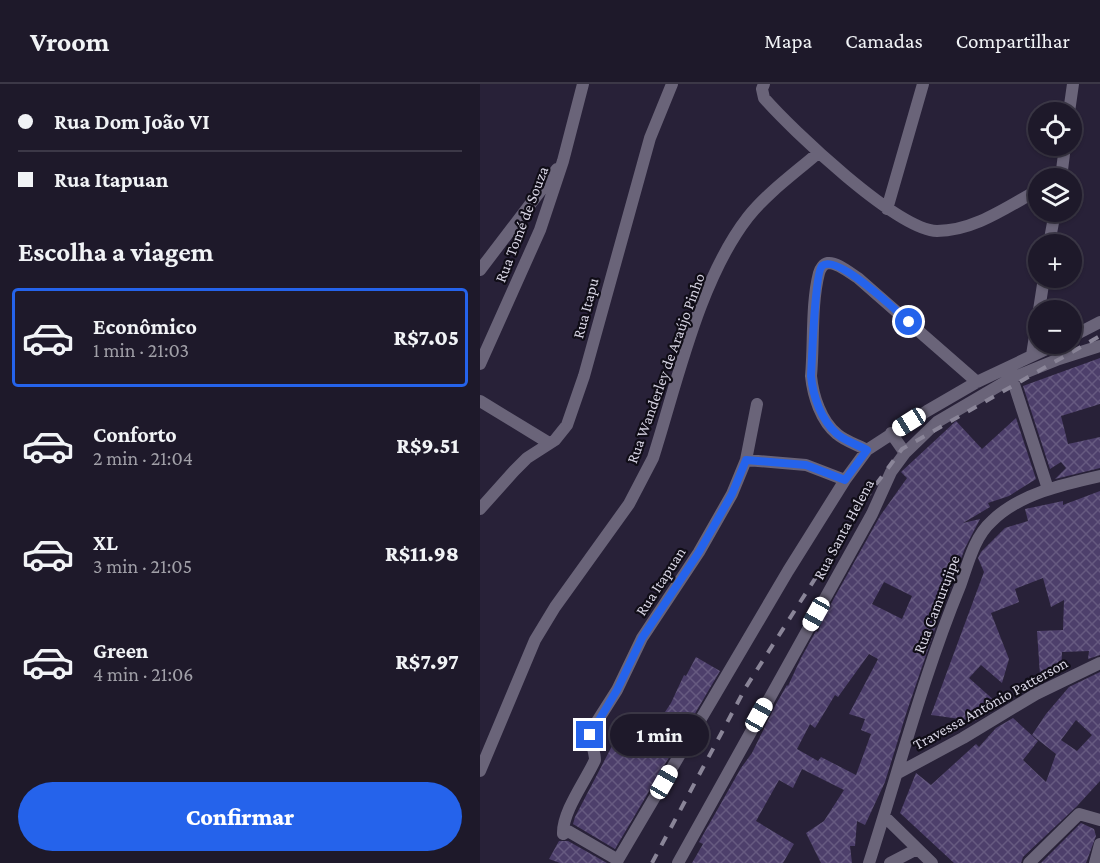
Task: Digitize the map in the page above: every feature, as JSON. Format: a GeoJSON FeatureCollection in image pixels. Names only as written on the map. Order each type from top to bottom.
{"type":"FeatureCollection","features":[{"type":"Feature","properties":{"kind":"street","name":"Rua Tomé de Souza"},"geometry":{"type":"LineString","coordinates":[[480,364],[540,230],[563,161],[583,84]]}},
{"type":"Feature","properties":{"kind":"street","name":"Rua Itapu"},"geometry":{"type":"LineString","coordinates":[[480,509],[520,465],[555,440],[567,425],[584,376],[636,182],[650,138],[672,84]]}},
{"type":"Feature","properties":{"kind":"street"},"geometry":{"type":"LineString","coordinates":[[764,84],[762,89],[765,98],[818,153],[887,209],[916,226],[934,231],[962,228],[1028,195]]}},
{"type":"Feature","properties":{"kind":"street"},"geometry":{"type":"LineString","coordinates":[[887,209],[923,84]]}},
{"type":"Feature","properties":{"kind":"street"},"geometry":{"type":"LineString","coordinates":[[1070,102],[1073,84]]}},
{"type":"Feature","properties":{"kind":"street","name":"Rua Wanderley de Araújo Pinho"},"geometry":{"type":"LineString","coordinates":[[480,770],[536,640],[555,608],[629,504],[643,479],[699,314],[734,237],[749,215],[818,153]]}},
{"type":"Feature","properties":{"kind":"street"},"geometry":{"type":"LineString","coordinates":[[480,270],[563,161]]}},
{"type":"Feature","properties":{"kind":"street"},"geometry":{"type":"LineString","coordinates":[[867,450],[837,434],[823,416],[812,388],[816,305],[819,271],[822,266],[828,263],[836,265],[858,278],[976,382]]}},
{"type":"Feature","properties":{"kind":"street"},"geometry":{"type":"LineString","coordinates":[[1082,331],[1100,322]]}},
{"type":"Feature","properties":{"kind":"street","name":"Rua Santa Helena"},"geometry":{"type":"LineString","coordinates":[[678,863],[872,514],[891,472],[905,453],[937,422],[1012,378],[1100,346]]}},
{"type":"Feature","properties":{"kind":"street"},"geometry":{"type":"LineString","coordinates":[[617,861],[788,571],[845,480],[867,450],[976,382],[1032,355]]}},
{"type":"Feature","properties":{"kind":"street"},"geometry":{"type":"LineString","coordinates":[[1012,378],[1048,489]]}},
{"type":"Feature","properties":{"kind":"street"},"geometry":{"type":"LineString","coordinates":[[480,401],[549,443]]}},
{"type":"Feature","properties":{"kind":"street","name":"Rua Itapuan"},"geometry":{"type":"LineString","coordinates":[[617,861],[568,831],[563,834],[566,819],[595,760],[591,731],[617,690],[642,638],[699,552],[732,494],[746,460],[757,404]]}},
{"type":"Feature","properties":{"kind":"street"},"geometry":{"type":"LineString","coordinates":[[891,433],[905,453]]}},
{"type":"Feature","properties":{"kind":"street"},"geometry":{"type":"LineString","coordinates":[[746,460],[806,465],[845,480]]}},
{"type":"Feature","properties":{"kind":"street","name":"Rua Camurujipe"},"geometry":{"type":"LineString","coordinates":[[869,863],[938,641],[976,542],[991,521],[1006,509],[1048,489],[1100,476]]}},
{"type":"Feature","properties":{"kind":"street","name":"Travessa Antônio Patterson"},"geometry":{"type":"LineString","coordinates":[[897,773],[963,738],[1036,694],[1100,663]]}},
{"type":"Feature","properties":{"kind":"street"},"geometry":{"type":"LineString","coordinates":[[1029,863],[1079,814],[1100,820]]}},
{"type":"Feature","properties":{"kind":"street"},"geometry":{"type":"LineString","coordinates":[[884,816],[932,863]]}},
{"type":"Feature","properties":{"kind":"street"},"geometry":{"type":"LineString","coordinates":[[1095,863],[1100,844]]}},
{"type":"Feature","properties":{"kind":"street"},"geometry":{"type":"LineString","coordinates":[[890,863],[916,849]]}},
{"type":"Feature","properties":{"kind":"building"},"geometry":{"type":"Polygon","coordinates":[[[1100,358],[1100,404],[1061,416],[1068,444],[1100,437],[1100,468],[1055,479],[1066,468],[1061,462],[1050,469],[1023,386],[1100,358]]]}},
{"type":"Feature","properties":{"kind":"building"},"geometry":{"type":"Polygon","coordinates":[[[1016,418],[1036,479],[1009,496],[988,503],[990,507],[963,523],[980,519],[965,548],[939,617],[885,782],[865,825],[857,821],[855,846],[850,846],[852,863],[821,863],[806,833],[824,821],[844,790],[802,769],[793,788],[779,780],[756,821],[794,844],[783,863],[692,863],[703,844],[699,842],[752,753],[801,658],[816,631],[818,632],[823,618],[880,516],[907,478],[901,472],[956,421],[982,449],[1016,418]],[[884,582],[872,604],[902,619],[912,596],[884,582]],[[869,654],[838,697],[835,695],[815,728],[810,724],[797,749],[818,761],[821,757],[856,775],[871,734],[861,730],[865,719],[849,714],[878,659],[869,654]]]}},
{"type":"Feature","properties":{"kind":"building"},"geometry":{"type":"Polygon","coordinates":[[[1100,491],[1100,655],[1088,659],[1089,651],[1062,652],[1061,673],[1040,675],[1037,631],[1063,630],[1064,600],[1051,607],[1043,578],[1015,589],[1019,602],[991,613],[1009,659],[1002,683],[981,665],[969,678],[996,702],[988,713],[975,721],[931,715],[984,572],[978,558],[981,552],[1005,528],[1028,521],[1025,509],[1063,501],[1063,505],[1100,491]]]}},
{"type":"Feature","properties":{"kind":"building"},"geometry":{"type":"Polygon","coordinates":[[[696,657],[720,671],[615,849],[573,824],[575,817],[612,746],[641,757],[653,739],[649,736],[671,703],[684,675],[686,676],[696,657]]]}},
{"type":"Feature","properties":{"kind":"building"},"geometry":{"type":"Polygon","coordinates":[[[1100,672],[1100,781],[1023,857],[1021,863],[954,863],[900,813],[916,773],[931,785],[976,744],[979,747],[996,728],[1013,718],[1038,741],[1023,760],[1046,782],[1056,754],[1032,735],[1069,687],[1100,672]],[[1076,720],[1061,740],[1077,751],[1092,735],[1076,720]]]}},
{"type":"Feature","properties":{"kind":"building"},"geometry":{"type":"Polygon","coordinates":[[[1081,823],[1094,829],[1096,836],[1086,863],[1041,863],[1081,823]]]}},
{"type":"Feature","properties":{"kind":"building"},"geometry":{"type":"Polygon","coordinates":[[[559,841],[568,841],[607,863],[560,863],[549,859],[559,841]]]}},
{"type":"Feature","properties":{"kind":"railway"},"geometry":{"type":"LineString","coordinates":[[652,863],[746,687],[869,494],[902,449],[1100,336]]}},
{"type":"Feature","properties":{"kind":"route"},"geometry":{"type":"LineString","coordinates":[[590,735],[617,690],[642,638],[699,552],[732,494],[746,460],[806,465],[845,480],[867,450],[837,434],[823,416],[812,388],[816,305],[819,271],[822,266],[828,263],[836,265],[858,278],[909,322]]}}]}
